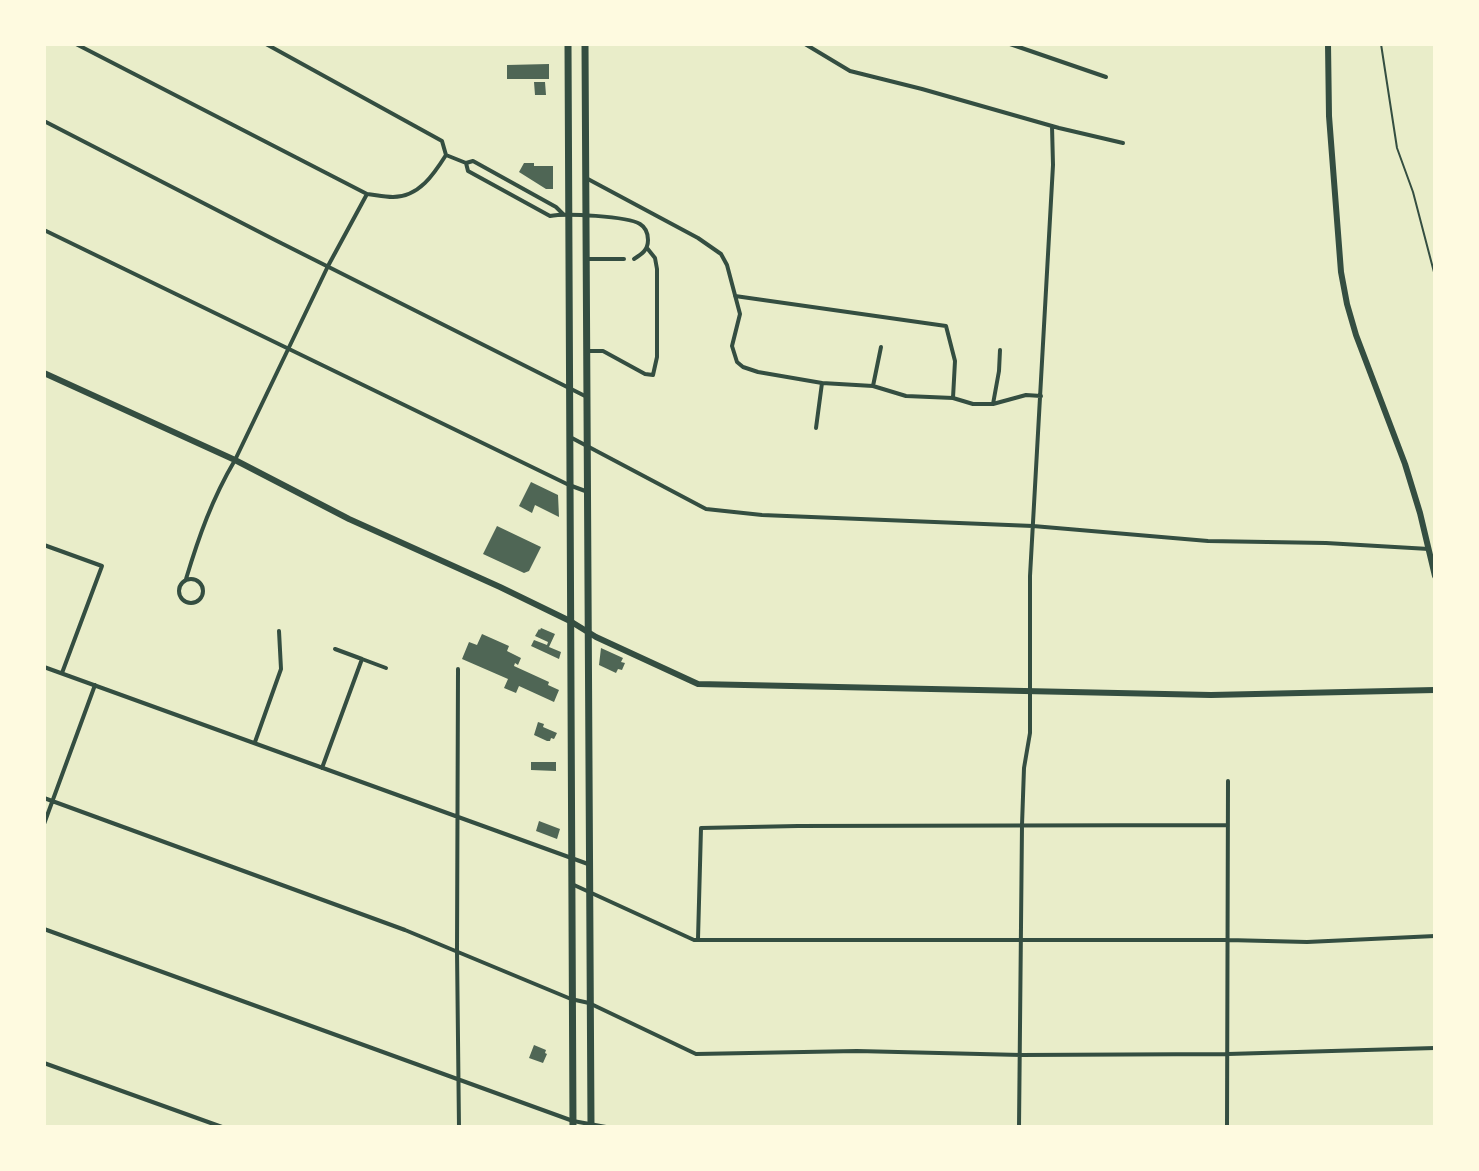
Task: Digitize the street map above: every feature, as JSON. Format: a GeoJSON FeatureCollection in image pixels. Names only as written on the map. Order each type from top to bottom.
{"type":"FeatureCollection","features":[{"type":"Feature","properties":{"kind":"main road"},"geometry":{"type":"LineString","coordinates":[[568,44],[565,214],[570,388],[573,1124]]}},
{"type":"Feature","properties":{"kind":"main road"},"geometry":{"type":"LineString","coordinates":[[585,44],[591,1126]]}},
{"type":"Feature","properties":{"kind":"main road"},"geometry":{"type":"LineString","coordinates":[[1328,44],[1329,116],[1341,272],[1347,304],[1405,464],[1435,576]]}},
{"type":"Feature","properties":{"kind":"main road"},"geometry":{"type":"LineString","coordinates":[[44,373],[235,460],[349,519],[500,587],[698,684],[1270,695],[1435,690]]}},
{"type":"Feature","properties":{"kind":"street"},"geometry":{"type":"LineString","coordinates":[[76,44],[367,194],[396,198],[408,194],[432,177],[446,155],[442,141],[266,44]]}},
{"type":"Feature","properties":{"kind":"street"},"geometry":{"type":"LineString","coordinates":[[805,44],[850,71],[1123,143]]}},
{"type":"Feature","properties":{"kind":"street"},"geometry":{"type":"LineString","coordinates":[[1010,44],[1106,77]]}},
{"type":"Feature","properties":{"kind":"street"},"geometry":{"type":"LineString","coordinates":[[44,121],[587,397]]}},
{"type":"Feature","properties":{"kind":"street"},"geometry":{"type":"LineString","coordinates":[[1019,1127],[1022,825],[1024,768],[1030,733],[1030,576],[1053,165],[1052,126]]}},
{"type":"Feature","properties":{"kind":"street"},"geometry":{"type":"LineString","coordinates":[[446,155],[466,163],[473,161],[565,214]]}},
{"type":"Feature","properties":{"kind":"street"},"geometry":{"type":"LineString","coordinates":[[466,163],[468,171],[550,216],[565,214],[630,220],[642,225],[649,243],[645,251],[634,259]]}},
{"type":"Feature","properties":{"kind":"street"},"geometry":{"type":"LineString","coordinates":[[586,178],[698,238],[721,254],[740,314],[732,346],[737,362],[743,367],[822,383],[873,386],[906,396],[953,398],[973,404],[993,404],[1026,395],[1041,396]]}},
{"type":"Feature","properties":{"kind":"street"},"geometry":{"type":"LineString","coordinates":[[186,579],[196,579],[203,586],[203,596],[196,602],[186,602],[180,595],[180,586],[186,579],[205,519],[287,348],[367,194]]}},
{"type":"Feature","properties":{"kind":"street"},"geometry":{"type":"LineString","coordinates":[[44,230],[588,492]]}},
{"type":"Feature","properties":{"kind":"street"},"geometry":{"type":"LineString","coordinates":[[587,351],[603,351],[645,374],[653,375],[657,357],[658,294],[655,258],[647,248]]}},
{"type":"Feature","properties":{"kind":"street"},"geometry":{"type":"LineString","coordinates":[[587,259],[624,259]]}},
{"type":"Feature","properties":{"kind":"street"},"geometry":{"type":"LineString","coordinates":[[735,296],[946,326],[955,361],[953,398]]}},
{"type":"Feature","properties":{"kind":"street"},"geometry":{"type":"LineString","coordinates":[[873,386],[881,347]]}},
{"type":"Feature","properties":{"kind":"street"},"geometry":{"type":"LineString","coordinates":[[993,404],[1000,350]]}},
{"type":"Feature","properties":{"kind":"street"},"geometry":{"type":"LineString","coordinates":[[816,428],[822,383]]}},
{"type":"Feature","properties":{"kind":"street"},"geometry":{"type":"LineString","coordinates":[[569,437],[706,509],[762,515],[1033,526],[1208,541],[1429,549]]}},
{"type":"Feature","properties":{"kind":"street"},"geometry":{"type":"LineString","coordinates":[[44,545],[102,566],[62,673]]}},
{"type":"Feature","properties":{"kind":"street"},"geometry":{"type":"LineString","coordinates":[[255,742],[281,669],[279,631]]}},
{"type":"Feature","properties":{"kind":"street"},"geometry":{"type":"LineString","coordinates":[[335,649],[386,668]]}},
{"type":"Feature","properties":{"kind":"street"},"geometry":{"type":"LineString","coordinates":[[322,768],[362,659]]}},
{"type":"Feature","properties":{"kind":"street"},"geometry":{"type":"LineString","coordinates":[[44,667],[588,864]]}},
{"type":"Feature","properties":{"kind":"street"},"geometry":{"type":"LineString","coordinates":[[458,669],[459,1127]]}},
{"type":"Feature","properties":{"kind":"street"},"geometry":{"type":"LineString","coordinates":[[44,824],[95,685]]}},
{"type":"Feature","properties":{"kind":"street"},"geometry":{"type":"LineString","coordinates":[[1227,1127],[1228,781]]}},
{"type":"Feature","properties":{"kind":"street"},"geometry":{"type":"LineString","coordinates":[[44,798],[457,951],[571,999],[589,1003],[696,1054],[857,1051],[1021,1055],[1228,1054],[1435,1048]]}},
{"type":"Feature","properties":{"kind":"street"},"geometry":{"type":"LineString","coordinates":[[698,940],[701,828],[1228,825]]}},
{"type":"Feature","properties":{"kind":"street"},"geometry":{"type":"LineString","coordinates":[[571,884],[694,940],[1307,942],[1435,936]]}},
{"type":"Feature","properties":{"kind":"street"},"geometry":{"type":"LineString","coordinates":[[44,929],[573,1124],[606,1127]]}},
{"type":"Feature","properties":{"kind":"street"},"geometry":{"type":"LineString","coordinates":[[44,1063],[222,1127]]}},
{"type":"Feature","properties":{"kind":"path"},"geometry":{"type":"LineString","coordinates":[[1381,44],[1397,148],[1413,192],[1435,276]]}},
{"type":"Feature","properties":{"kind":"building"},"geometry":{"type":"Polygon","coordinates":[[[549,64],[549,79],[507,79],[507,65],[549,64]]]}},
{"type":"Feature","properties":{"kind":"building"},"geometry":{"type":"Polygon","coordinates":[[[534,82],[545,82],[546,95],[535,95],[534,82]]]}},
{"type":"Feature","properties":{"kind":"building"},"geometry":{"type":"Polygon","coordinates":[[[524,163],[553,166],[553,189],[546,189],[519,172],[524,163]]]}},
{"type":"Feature","properties":{"kind":"building"},"geometry":{"type":"Polygon","coordinates":[[[531,482],[558,495],[559,517],[535,505],[532,513],[519,506],[531,482]]]}},
{"type":"Feature","properties":{"kind":"building"},"geometry":{"type":"Polygon","coordinates":[[[497,526],[541,547],[529,571],[524,573],[483,554],[497,526]]]}},
{"type":"Feature","properties":{"kind":"building"},"geometry":{"type":"Polygon","coordinates":[[[541,628],[555,634],[549,647],[561,652],[559,659],[531,646],[534,640],[547,645],[548,642],[535,636],[541,628]]]}},
{"type":"Feature","properties":{"kind":"building"},"geometry":{"type":"Polygon","coordinates":[[[482,634],[509,646],[507,651],[521,658],[514,666],[559,690],[554,702],[519,686],[516,693],[504,688],[508,679],[462,659],[469,642],[477,645],[482,634]]]}},
{"type":"Feature","properties":{"kind":"building"},"geometry":{"type":"Polygon","coordinates":[[[601,648],[623,658],[621,662],[625,663],[622,670],[618,669],[616,673],[599,665],[601,648]]]}},
{"type":"Feature","properties":{"kind":"building"},"geometry":{"type":"Polygon","coordinates":[[[538,722],[557,733],[554,739],[547,741],[534,735],[538,722]]]}},
{"type":"Feature","properties":{"kind":"building"},"geometry":{"type":"Polygon","coordinates":[[[531,762],[556,762],[556,771],[531,770],[531,762]]]}},
{"type":"Feature","properties":{"kind":"building"},"geometry":{"type":"Polygon","coordinates":[[[539,821],[560,829],[557,839],[536,831],[539,821]]]}},
{"type":"Feature","properties":{"kind":"building"},"geometry":{"type":"Polygon","coordinates":[[[534,1045],[546,1050],[543,1063],[529,1058],[534,1045]]]}}]}
